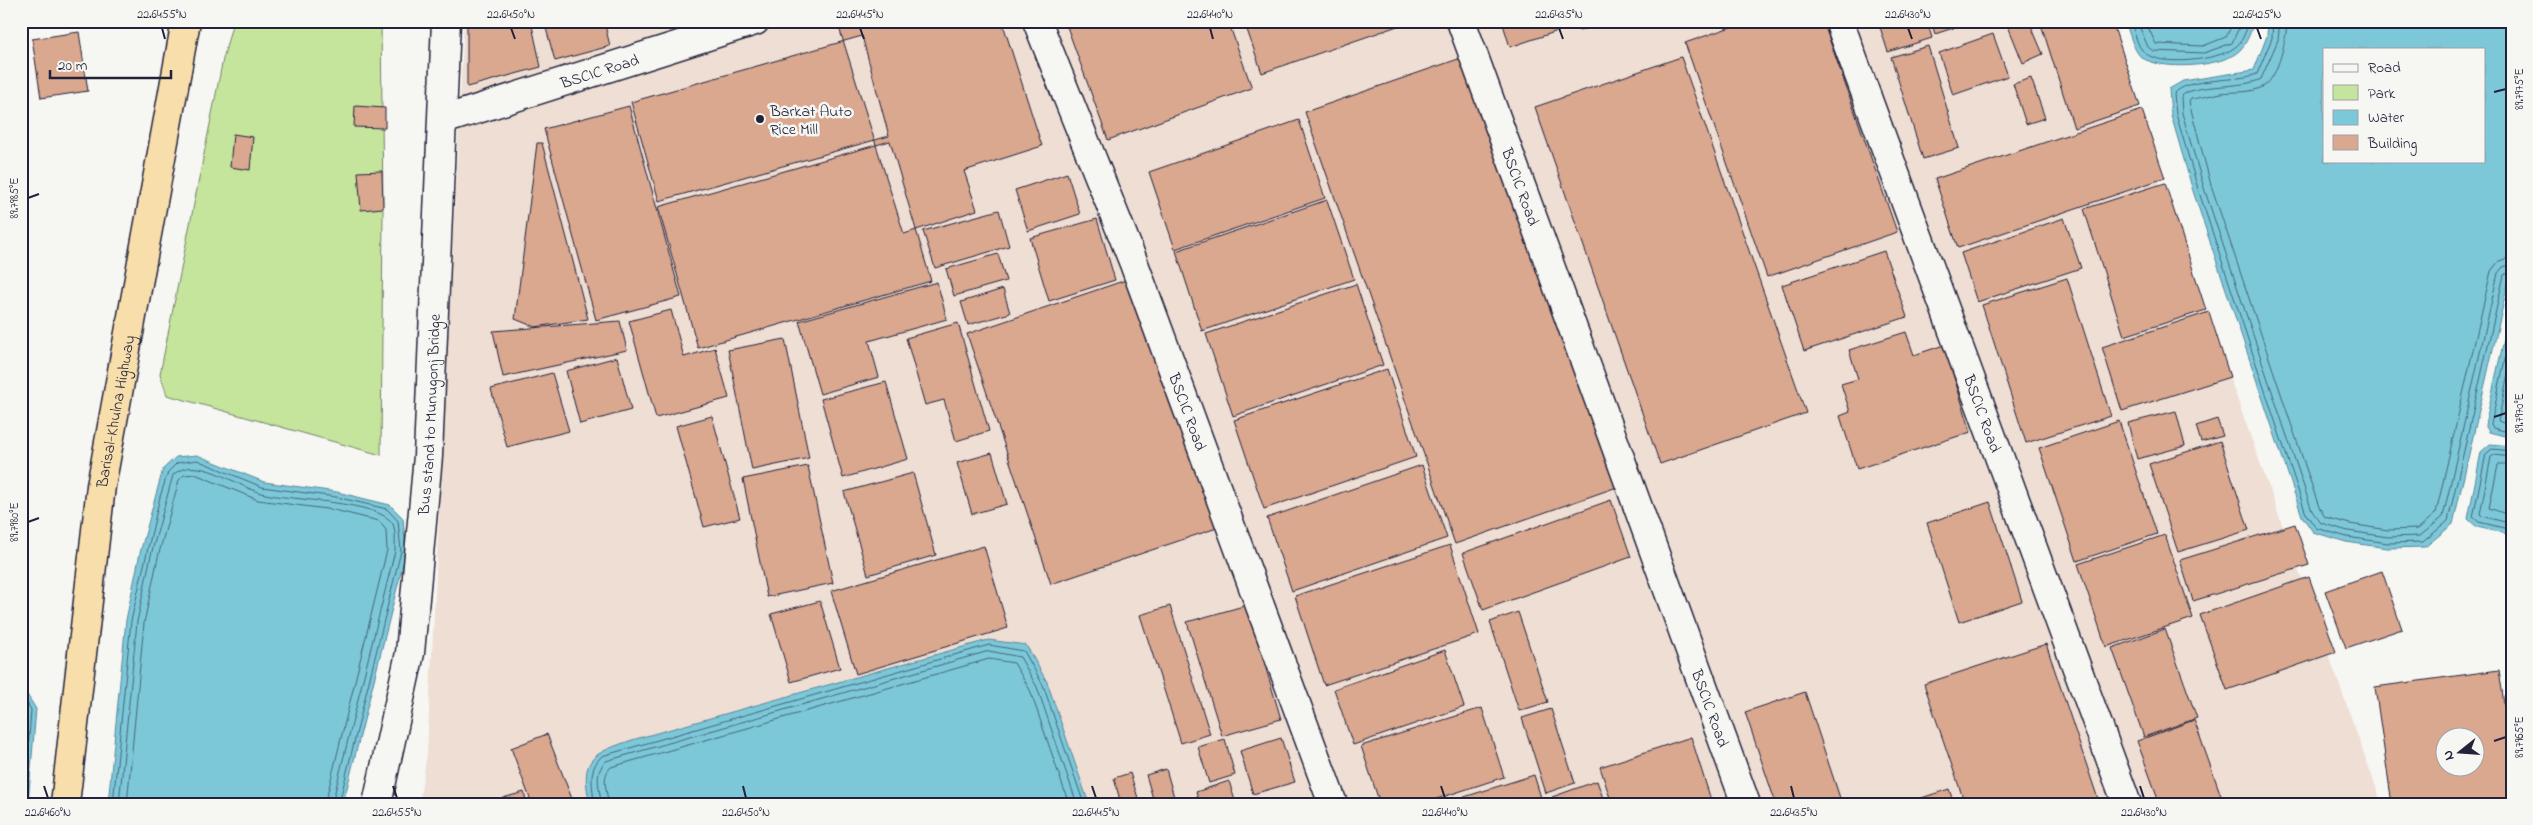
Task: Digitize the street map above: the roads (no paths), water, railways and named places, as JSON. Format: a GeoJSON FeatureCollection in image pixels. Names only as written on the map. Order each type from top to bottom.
{"type":"FeatureCollection","features":[{"type":"Feature","properties":{"kind":"highway","name":"Barisal-Khulna Highway"},"geometry":{"type":"LineString","coordinates":[[65,804],[100,486],[186,21]]}},
{"type":"Feature","properties":{"kind":"street","name":"Bus stand to Munugonj Bridge"},"geometry":{"type":"LineString","coordinates":[[377,804],[410,653],[428,456],[446,21]]}},
{"type":"Feature","properties":{"kind":"street","name":"BSCIC Road"},"geometry":{"type":"LineString","coordinates":[[443,120],[755,21]]}},
{"type":"Feature","properties":{"kind":"street","name":"BSCIC Road"},"geometry":{"type":"LineString","coordinates":[[1037,21],[1133,260],[1333,804]]}},
{"type":"Feature","properties":{"kind":"street","name":"BSCIC Road"},"geometry":{"type":"LineString","coordinates":[[1461,21],[1746,804]]}},
{"type":"Feature","properties":{"kind":"street","name":"BSCIC Road"},"geometry":{"type":"LineString","coordinates":[[1840,21],[2127,804]]}},
{"type":"Feature","properties":{"kind":"water"},"geometry":{"type":"Polygon","coordinates":[[[2125,21],[2254,21],[2246,43],[2233,55],[2207,64],[2176,66],[2150,61],[2141,57],[2133,45],[2125,21]]]}},
{"type":"Feature","properties":{"kind":"water"},"geometry":{"type":"Polygon","coordinates":[[[2268,21],[2512,21],[2512,266],[2453,524],[2425,547],[2387,548],[2346,542],[2313,532],[2302,516],[2193,191],[2171,115],[2169,89],[2183,81],[2254,70],[2267,36],[2268,21]]]}},
{"type":"Feature","properties":{"kind":"water"},"geometry":{"type":"Polygon","coordinates":[[[2512,303],[2512,438],[2489,432],[2485,425],[2512,303]]]}},
{"type":"Feature","properties":{"kind":"water"},"geometry":{"type":"Polygon","coordinates":[[[2490,444],[2512,446],[2512,535],[2477,527],[2468,519],[2481,452],[2490,444]]]}},
{"type":"Feature","properties":{"kind":"water"},"geometry":{"type":"Polygon","coordinates":[[[197,455],[264,482],[337,492],[390,505],[403,518],[406,552],[343,804],[108,804],[126,620],[140,553],[163,469],[176,457],[197,455]]]}},
{"type":"Feature","properties":{"kind":"water"},"geometry":{"type":"Polygon","coordinates":[[[988,640],[1026,645],[1047,682],[1089,804],[590,804],[586,777],[588,767],[598,754],[607,749],[632,740],[988,640]]]}},
{"type":"Feature","properties":{"kind":"water"},"geometry":{"type":"Polygon","coordinates":[[[21,685],[36,709],[28,804],[21,804],[21,685]]]}},
{"type":"Feature","properties":{"kind":"place","name":"Barkat Auto Rice Mill"},"geometry":{"type":"Point","coordinates":[760,119]}}]}
